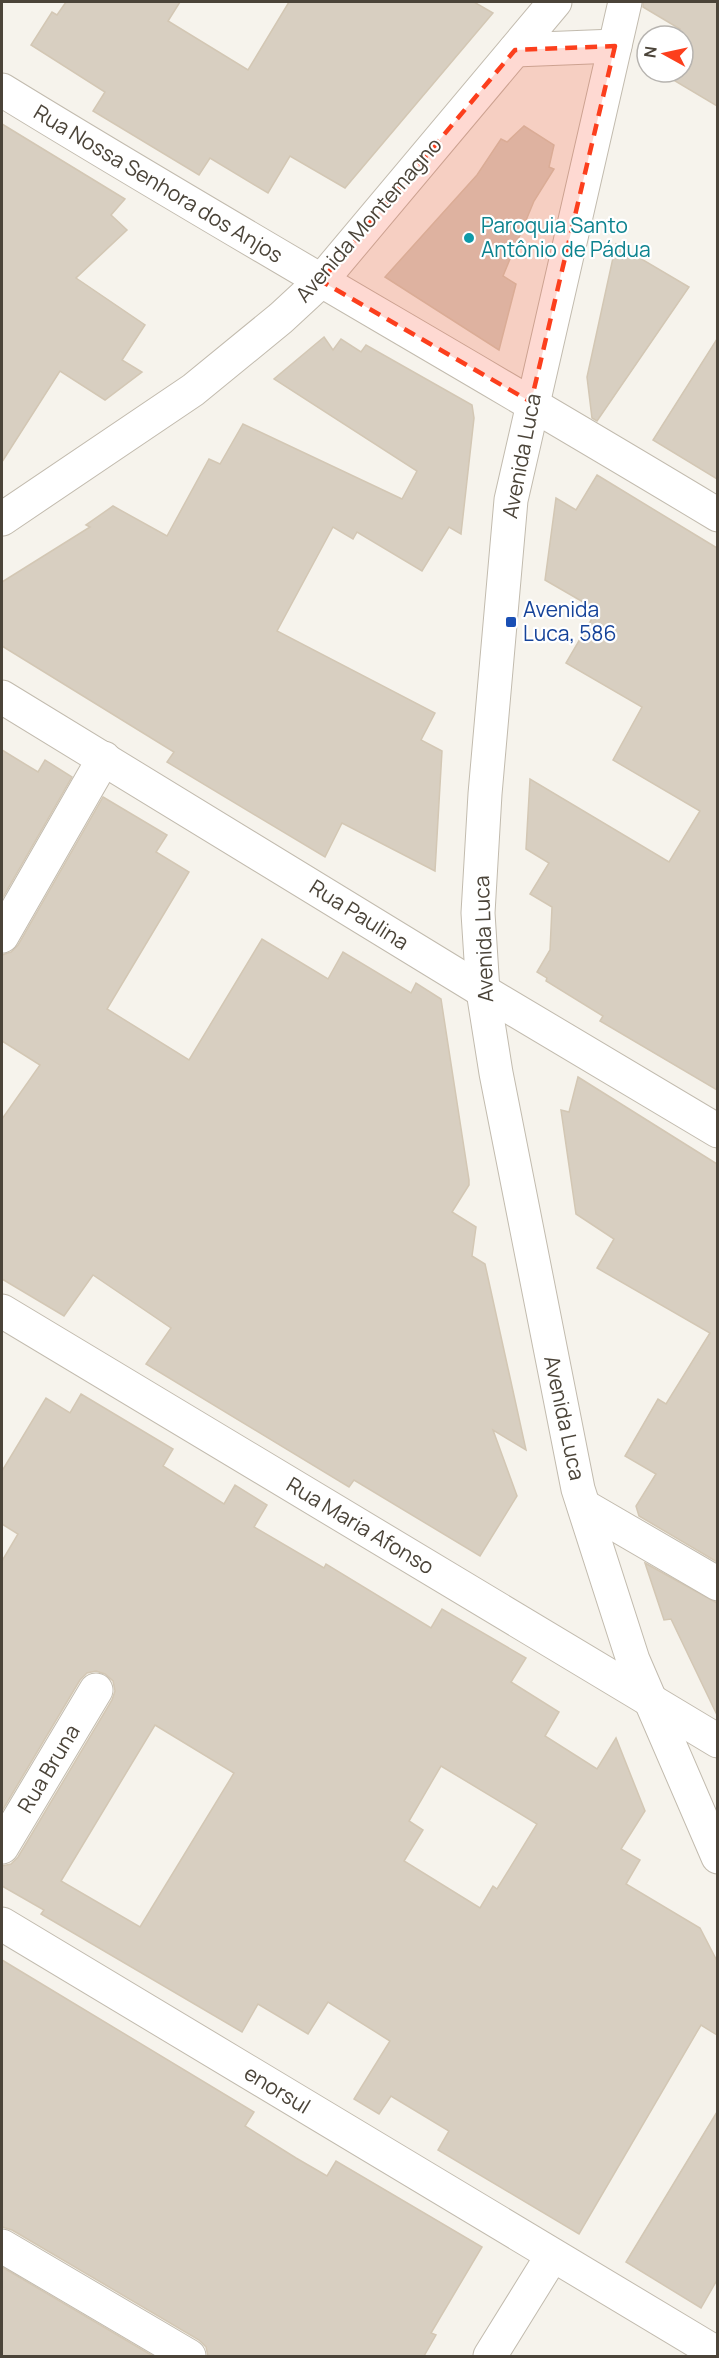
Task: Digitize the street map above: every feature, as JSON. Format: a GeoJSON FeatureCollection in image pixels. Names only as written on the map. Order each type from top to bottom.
{"type":"FeatureCollection","features":[{"type":"Feature","properties":{"kind":"street","name":"Avenida Montemagno"},"geometry":{"type":"LineString","coordinates":[[2,519],[193,390],[281,318],[321,281],[555,2]]}},
{"type":"Feature","properties":{"kind":"street","name":"Avenida Luca"},"geometry":{"type":"LineString","coordinates":[[625,2],[531,402],[511,500],[485,794],[478,913],[483,991],[495,1073],[538,1295],[584,1506],[608,1588],[650,1700],[717,1857]]}},
{"type":"Feature","properties":{"kind":"street"},"geometry":{"type":"LineString","coordinates":[[515,50],[615,45]]}},
{"type":"Feature","properties":{"kind":"street","name":"Rua Nossa Senhora dos Anjos"},"geometry":{"type":"LineString","coordinates":[[2,90],[194,208],[531,402],[717,515]]}},
{"type":"Feature","properties":{"kind":"street","name":"Rua Paulina"},"geometry":{"type":"LineString","coordinates":[[2,697],[717,1131]]}},
{"type":"Feature","properties":{"kind":"street"},"geometry":{"type":"LineString","coordinates":[[2,936],[105,758]]}},
{"type":"Feature","properties":{"kind":"street","name":"Rua Maria Afonso"},"geometry":{"type":"LineString","coordinates":[[2,1311],[717,1741]]}},
{"type":"Feature","properties":{"kind":"street"},"geometry":{"type":"LineString","coordinates":[[584,1506],[717,1584]]}},
{"type":"Feature","properties":{"kind":"street","name":"Rua Bruna"},"geometry":{"type":"LineString","coordinates":[[2,1848],[96,1690]]}},
{"type":"Feature","properties":{"kind":"street","name":"enorsul"},"geometry":{"type":"LineString","coordinates":[[2,1924],[717,2354]]}},
{"type":"Feature","properties":{"kind":"street"},"geometry":{"type":"LineString","coordinates":[[2,2246],[189,2356]]}},
{"type":"Feature","properties":{"kind":"street"},"geometry":{"type":"LineString","coordinates":[[490,2356],[552,2256]]}},
{"type":"Feature","properties":{"kind":"highlighted area"},"geometry":{"type":"Polygon","coordinates":[[[615,46],[553,309],[531,402],[321,281],[515,50],[615,46]]]}},
{"type":"Feature","properties":{"kind":"building"},"geometry":{"type":"Polygon","coordinates":[[[66,2],[180,2],[168,21],[248,70],[289,2],[474,2],[493,13],[345,188],[290,156],[268,193],[210,158],[199,175],[93,111],[105,92],[31,45],[52,12],[57,15],[66,2]]]}},
{"type":"Feature","properties":{"kind":"building"},"geometry":{"type":"Polygon","coordinates":[[[643,2],[717,2],[717,106],[680,84],[695,84],[695,24],[672,24],[643,7],[643,2]]]}},
{"type":"Feature","properties":{"kind":"building"},"geometry":{"type":"Polygon","coordinates":[[[2,124],[125,199],[111,215],[127,230],[76,278],[145,325],[122,360],[142,372],[105,400],[60,371],[2,462],[2,124]]]}},
{"type":"Feature","properties":{"kind":"building","name":"Paroquia Santo Antônio de Pádua"},"geometry":{"type":"Polygon","coordinates":[[[524,126],[554,145],[549,167],[554,169],[534,201],[503,276],[516,284],[499,350],[385,277],[477,175],[501,139],[507,142],[524,126]]]}},
{"type":"Feature","properties":{"kind":"building"},"geometry":{"type":"Polygon","coordinates":[[[616,244],[689,287],[597,421],[592,418],[587,377],[616,244]]]}},
{"type":"Feature","properties":{"kind":"building"},"geometry":{"type":"Polygon","coordinates":[[[324,337],[333,350],[341,339],[361,352],[366,345],[472,405],[474,418],[461,534],[449,527],[422,571],[357,532],[353,539],[333,527],[277,631],[435,713],[421,740],[442,751],[435,871],[342,823],[325,857],[167,762],[174,752],[2,646],[2,582],[90,527],[86,525],[113,506],[167,536],[209,459],[220,464],[243,424],[402,499],[417,471],[274,379],[324,337]]]}},
{"type":"Feature","properties":{"kind":"building"},"geometry":{"type":"Polygon","coordinates":[[[717,339],[717,479],[653,440],[717,339]]]}},
{"type":"Feature","properties":{"kind":"building"},"geometry":{"type":"Polygon","coordinates":[[[597,475],[717,548],[717,1090],[600,1021],[603,1016],[546,981],[547,978],[537,972],[550,950],[552,907],[530,894],[549,863],[526,849],[530,779],[669,862],[700,811],[613,760],[642,707],[566,663],[597,610],[545,580],[556,498],[576,510],[597,475]]]}},
{"type":"Feature","properties":{"kind":"building"},"geometry":{"type":"Polygon","coordinates":[[[2,750],[38,772],[45,760],[72,777],[2,899],[2,750]]]}},
{"type":"Feature","properties":{"kind":"building"},"geometry":{"type":"Polygon","coordinates":[[[103,797],[167,835],[156,852],[189,872],[107,1009],[189,1060],[262,939],[328,979],[343,952],[411,993],[416,983],[441,999],[469,1180],[469,1185],[452,1212],[476,1227],[472,1256],[485,1264],[526,1450],[493,1430],[517,1496],[480,1556],[354,1480],[349,1487],[146,1364],[171,1328],[93,1275],[64,1316],[2,1279],[2,1119],[40,1065],[2,1041],[2,955],[11,952],[18,945],[103,797]]]}},
{"type":"Feature","properties":{"kind":"building"},"geometry":{"type":"Polygon","coordinates":[[[578,1077],[717,1164],[717,1562],[639,1516],[636,1506],[656,1474],[625,1456],[658,1399],[666,1404],[710,1333],[597,1268],[614,1239],[576,1214],[561,1110],[569,1112],[578,1077]]]}},
{"type":"Feature","properties":{"kind":"building"},"geometry":{"type":"Polygon","coordinates":[[[81,1394],[173,1449],[163,1466],[224,1504],[235,1485],[267,1505],[254,1527],[324,1568],[326,1564],[431,1628],[442,1609],[526,1658],[511,1682],[559,1712],[545,1736],[597,1769],[616,1738],[645,1811],[621,1849],[640,1860],[626,1884],[700,1928],[717,1961],[717,2035],[701,2025],[579,2234],[438,2150],[449,2131],[391,2096],[379,2114],[354,2099],[390,2041],[328,2002],[308,2034],[258,2004],[242,2032],[41,1914],[44,1910],[2,1886],[2,1866],[11,1864],[18,1857],[112,1700],[115,1691],[113,1681],[105,1674],[96,1671],[87,1673],[80,1680],[2,1811],[2,1561],[18,1534],[2,1524],[2,1471],[46,1398],[70,1413],[81,1394]],[[155,1725],[61,1881],[140,1927],[234,1773],[155,1725]],[[441,1766],[409,1821],[423,1830],[404,1861],[480,1908],[493,1886],[497,1889],[537,1824],[441,1766]]]}},
{"type":"Feature","properties":{"kind":"building"},"geometry":{"type":"Polygon","coordinates":[[[645,1563],[717,1603],[717,1715],[671,1619],[664,1620],[645,1563]]]}},
{"type":"Feature","properties":{"kind":"building"},"geometry":{"type":"Polygon","coordinates":[[[2,1960],[254,2112],[245,2126],[296,2158],[327,2176],[336,2161],[482,2247],[431,2333],[436,2335],[424,2356],[208,2356],[206,2347],[199,2340],[12,2230],[2,2227],[2,1960]]]}},
{"type":"Feature","properties":{"kind":"building"},"geometry":{"type":"Polygon","coordinates":[[[717,2112],[717,2280],[701,2308],[626,2262],[717,2112]]]}},
{"type":"Feature","properties":{"kind":"building"},"geometry":{"type":"Polygon","coordinates":[[[2,2267],[153,2356],[2,2356],[2,2267]]]}},
{"type":"Feature","properties":{"kind":"place","name":"Paroquia Santo Antônio de Pádua"},"geometry":{"type":"Point","coordinates":[469,238]}},
{"type":"Feature","properties":{"kind":"place","name":"Avenida Luca, 586"},"geometry":{"type":"Point","coordinates":[511,622]}}]}
